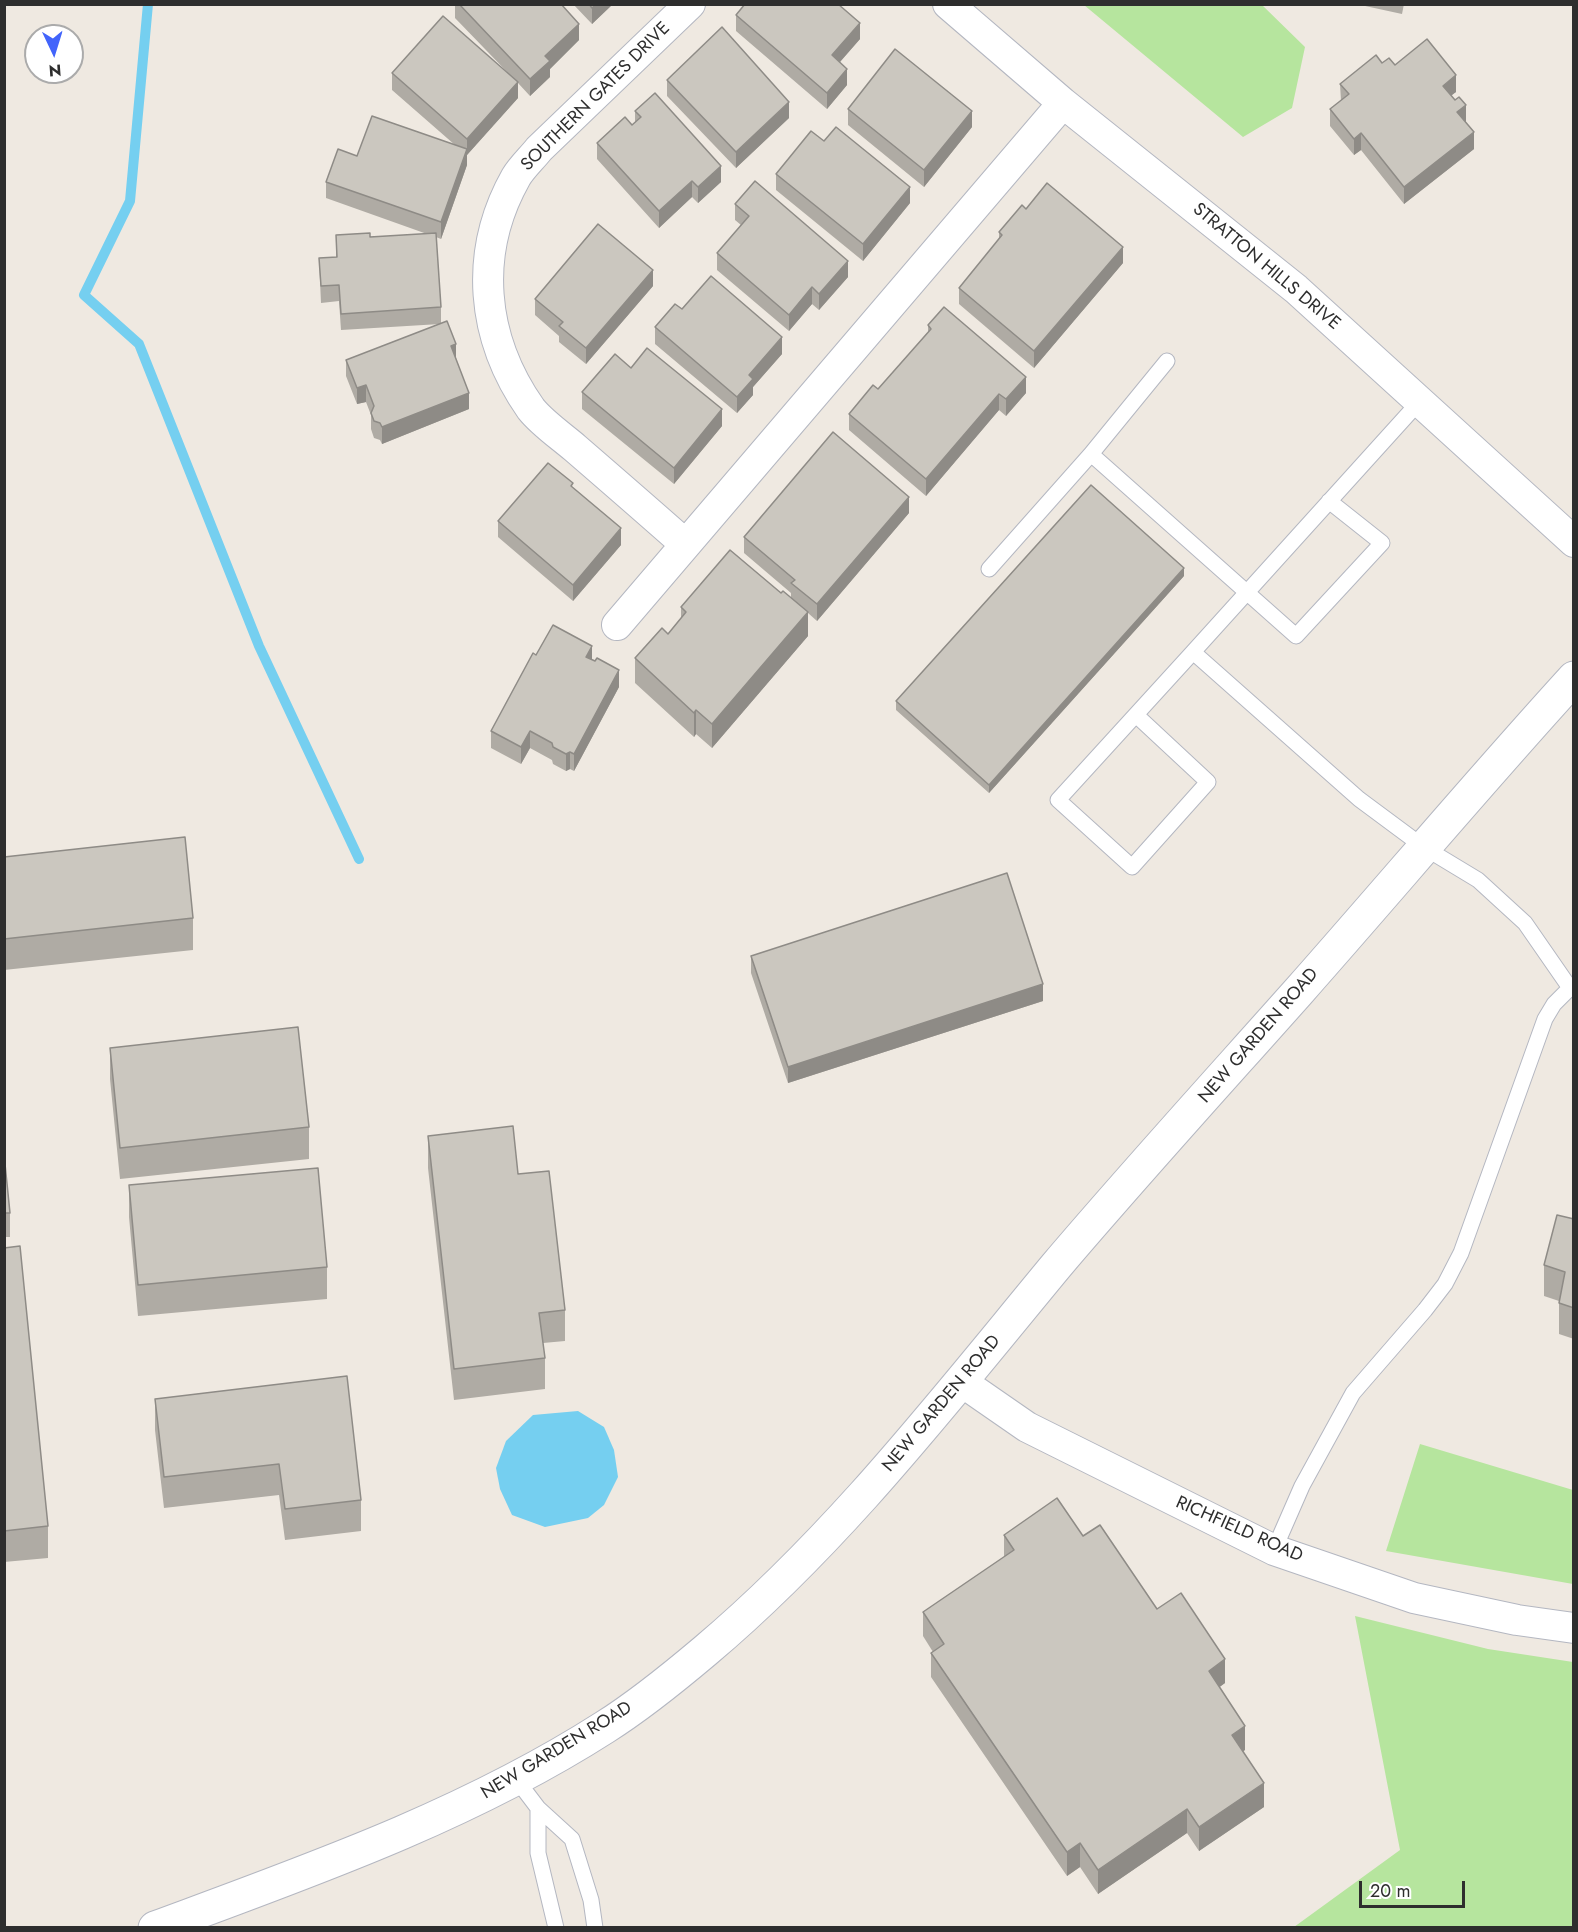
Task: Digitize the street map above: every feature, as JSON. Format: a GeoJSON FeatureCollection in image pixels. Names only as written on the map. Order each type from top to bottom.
{"type":"FeatureCollection","features":[{"type":"Feature","properties":{"kind":"main road","name":"NEW GARDEN ROAD"},"geometry":{"type":"LineString","coordinates":[[155,1928],[398,1834],[516,1779],[607,1726],[679,1674],[738,1623],[793,1572],[962,1382],[1058,1264],[1574,678]]}},
{"type":"Feature","properties":{"kind":"street","name":"SOUTHERN GATES DRIVE"},"geometry":{"type":"LineString","coordinates":[[685,544],[533,411],[509,372],[495,335],[488,303],[488,272],[492,239],[502,206],[517,176],[539,149],[690,4]]}},
{"type":"Feature","properties":{"kind":"street","name":"STRATTON HILLS DRIVE"},"geometry":{"type":"LineString","coordinates":[[948,4],[1063,102],[1296,289],[1574,542]]}},
{"type":"Feature","properties":{"kind":"street"},"geometry":{"type":"LineString","coordinates":[[616,625],[1063,102]]}},
{"type":"Feature","properties":{"kind":"street","name":"RICHFIELD ROAD"},"geometry":{"type":"LineString","coordinates":[[962,1382],[1028,1427],[1274,1550],[1414,1598],[1517,1620],[1574,1628]]}},
{"type":"Feature","properties":{"kind":"lane"},"geometry":{"type":"LineString","coordinates":[[989,569],[1091,454],[1167,362]]}},
{"type":"Feature","properties":{"kind":"lane"},"geometry":{"type":"LineString","coordinates":[[1136,715],[1208,782],[1132,867],[1058,800],[1420,401]]}},
{"type":"Feature","properties":{"kind":"lane"},"geometry":{"type":"LineString","coordinates":[[1091,454],[1296,636],[1382,543],[1329,501]]}},
{"type":"Feature","properties":{"kind":"lane"},"geometry":{"type":"LineString","coordinates":[[1193,652],[1359,799],[1425,848],[1478,880],[1525,922],[1570,988],[1554,1004],[1545,1018],[1461,1254],[1444,1284],[1425,1310],[1353,1393],[1302,1486],[1274,1550]]}},
{"type":"Feature","properties":{"kind":"lane"},"geometry":{"type":"LineString","coordinates":[[516,1779],[538,1808],[572,1839],[591,1900],[595,1928]]}},
{"type":"Feature","properties":{"kind":"lane"},"geometry":{"type":"LineString","coordinates":[[538,1808],[538,1853],[556,1928]]}},
{"type":"Feature","properties":{"kind":"green space"},"geometry":{"type":"Polygon","coordinates":[[[1084,5],[1262,5],[1305,47],[1292,108],[1243,137],[1084,5]]]}},
{"type":"Feature","properties":{"kind":"green space"},"geometry":{"type":"Polygon","coordinates":[[[1420,1444],[1573,1490],[1573,1584],[1386,1551],[1420,1444]]]}},
{"type":"Feature","properties":{"kind":"green space"},"geometry":{"type":"Polygon","coordinates":[[[1355,1616],[1488,1649],[1573,1662],[1573,1927],[1294,1927],[1400,1850],[1355,1616]]]}},
{"type":"Feature","properties":{"kind":"water"},"geometry":{"type":"Polygon","coordinates":[[[578,1411],[604,1427],[614,1450],[618,1477],[604,1505],[588,1518],[545,1527],[512,1515],[500,1489],[496,1468],[506,1441],[533,1415],[578,1411]]]}},
{"type":"Feature","properties":{"kind":"building"},"geometry":{"type":"Polygon","coordinates":[[[459,4],[561,4],[579,24],[545,56],[550,61],[530,79],[459,4]]]}},
{"type":"Feature","properties":{"kind":"building"},"geometry":{"type":"Polygon","coordinates":[[[745,4],[838,4],[860,23],[832,55],[847,69],[827,93],[736,15],[745,4]]]}},
{"type":"Feature","properties":{"kind":"building"},"geometry":{"type":"Polygon","coordinates":[[[443,16],[518,82],[467,139],[392,73],[443,16]]]}},
{"type":"Feature","properties":{"kind":"building"},"geometry":{"type":"Polygon","coordinates":[[[722,27],[789,102],[736,152],[667,80],[722,27]]]}},
{"type":"Feature","properties":{"kind":"building"},"geometry":{"type":"Polygon","coordinates":[[[1427,39],[1456,75],[1443,86],[1455,100],[1459,97],[1466,105],[1457,112],[1474,132],[1404,187],[1361,133],[1354,139],[1330,109],[1349,94],[1340,84],[1376,55],[1382,63],[1389,58],[1395,65],[1427,39]]]}},
{"type":"Feature","properties":{"kind":"building"},"geometry":{"type":"Polygon","coordinates":[[[895,49],[972,111],[924,170],[848,109],[895,49]]]}},
{"type":"Feature","properties":{"kind":"building"},"geometry":{"type":"Polygon","coordinates":[[[655,93],[721,166],[698,187],[692,181],[659,211],[597,143],[625,117],[632,125],[641,117],[635,111],[655,93]]]}},
{"type":"Feature","properties":{"kind":"building"},"geometry":{"type":"Polygon","coordinates":[[[372,116],[467,149],[441,222],[326,182],[338,149],[357,156],[372,116]]]}},
{"type":"Feature","properties":{"kind":"building"},"geometry":{"type":"Polygon","coordinates":[[[836,127],[910,187],[863,244],[776,174],[811,131],[824,141],[836,127]]]}},
{"type":"Feature","properties":{"kind":"building"},"geometry":{"type":"Polygon","coordinates":[[[755,181],[848,261],[819,294],[812,287],[789,315],[717,253],[749,216],[735,204],[755,181]]]}},
{"type":"Feature","properties":{"kind":"building"},"geometry":{"type":"Polygon","coordinates":[[[1047,183],[1123,247],[1034,351],[959,288],[1002,235],[999,232],[1022,205],[1026,209],[1047,183]]]}},
{"type":"Feature","properties":{"kind":"building"},"geometry":{"type":"Polygon","coordinates":[[[598,224],[653,270],[586,348],[559,326],[563,322],[535,299],[598,224]]]}},
{"type":"Feature","properties":{"kind":"building"},"geometry":{"type":"Polygon","coordinates":[[[370,233],[370,237],[436,233],[441,307],[341,314],[339,285],[321,286],[319,258],[337,257],[336,235],[370,233]]]}},
{"type":"Feature","properties":{"kind":"building"},"geometry":{"type":"Polygon","coordinates":[[[711,276],[782,337],[749,375],[753,379],[737,397],[655,327],[675,304],[682,309],[711,276]]]}},
{"type":"Feature","properties":{"kind":"building"},"geometry":{"type":"Polygon","coordinates":[[[944,307],[1026,377],[1006,399],[999,394],[926,479],[849,414],[873,385],[878,389],[931,329],[928,325],[944,307]]]}},
{"type":"Feature","properties":{"kind":"building"},"geometry":{"type":"Polygon","coordinates":[[[447,321],[456,344],[451,346],[469,393],[382,427],[380,423],[374,421],[371,413],[374,406],[366,385],[357,388],[346,360],[447,321]]]}},
{"type":"Feature","properties":{"kind":"building"},"geometry":{"type":"Polygon","coordinates":[[[647,348],[722,409],[674,468],[582,392],[615,354],[631,368],[647,348]]]}},
{"type":"Feature","properties":{"kind":"building"},"geometry":{"type":"Polygon","coordinates":[[[833,432],[909,497],[817,604],[791,583],[795,580],[744,537],[833,432]]]}},
{"type":"Feature","properties":{"kind":"building"},"geometry":{"type":"Polygon","coordinates":[[[548,463],[573,483],[571,486],[621,528],[573,585],[498,521],[548,463]]]}},
{"type":"Feature","properties":{"kind":"building"},"geometry":{"type":"Polygon","coordinates":[[[1091,485],[1184,568],[989,785],[896,701],[1091,485]]]}},
{"type":"Feature","properties":{"kind":"building"},"geometry":{"type":"Polygon","coordinates":[[[730,550],[781,593],[783,591],[808,612],[712,724],[696,710],[694,713],[635,658],[662,628],[668,634],[686,612],[681,607],[730,550]]]}},
{"type":"Feature","properties":{"kind":"building"},"geometry":{"type":"Polygon","coordinates":[[[553,625],[592,646],[586,657],[595,661],[597,658],[619,670],[574,754],[570,752],[566,754],[530,731],[521,747],[491,731],[533,653],[536,655],[553,625]]]}},
{"type":"Feature","properties":{"kind":"building"},"geometry":{"type":"Polygon","coordinates":[[[185,837],[193,918],[4,939],[4,857],[185,837]]]}},
{"type":"Feature","properties":{"kind":"building"},"geometry":{"type":"Polygon","coordinates":[[[1007,873],[1043,984],[788,1067],[751,956],[1007,873]]]}},
{"type":"Feature","properties":{"kind":"building"},"geometry":{"type":"Polygon","coordinates":[[[298,1027],[309,1127],[120,1148],[110,1048],[298,1027]]]}},
{"type":"Feature","properties":{"kind":"building"},"geometry":{"type":"Polygon","coordinates":[[[513,1126],[518,1174],[549,1171],[565,1310],[539,1313],[545,1358],[454,1369],[428,1136],[513,1126]]]}},
{"type":"Feature","properties":{"kind":"building"},"geometry":{"type":"Polygon","coordinates":[[[4,1154],[10,1213],[4,1213],[4,1154]]]}},
{"type":"Feature","properties":{"kind":"building"},"geometry":{"type":"Polygon","coordinates":[[[318,1168],[327,1267],[138,1285],[129,1185],[318,1168]]]}},
{"type":"Feature","properties":{"kind":"building"},"geometry":{"type":"Polygon","coordinates":[[[1557,1215],[1574,1219],[1574,1308],[1559,1303],[1565,1272],[1544,1265],[1557,1215]]]}},
{"type":"Feature","properties":{"kind":"building"},"geometry":{"type":"Polygon","coordinates":[[[20,1246],[48,1526],[4,1531],[4,1248],[20,1246]]]}},
{"type":"Feature","properties":{"kind":"building"},"geometry":{"type":"Polygon","coordinates":[[[347,1376],[361,1500],[285,1509],[279,1464],[164,1477],[155,1399],[347,1376]]]}},
{"type":"Feature","properties":{"kind":"building"},"geometry":{"type":"Polygon","coordinates":[[[1057,1498],[1083,1536],[1100,1525],[1157,1609],[1181,1593],[1225,1659],[1209,1671],[1245,1726],[1232,1735],[1264,1783],[1199,1827],[1187,1809],[1098,1870],[1080,1843],[1067,1852],[931,1653],[944,1644],[923,1612],[1014,1550],[1004,1535],[1057,1498]]]}},
{"type":"Feature","properties":{"kind":"waterway"},"geometry":{"type":"LineString","coordinates":[[148,4],[130,201],[84,295],[139,344],[259,646],[359,859]]}}]}
